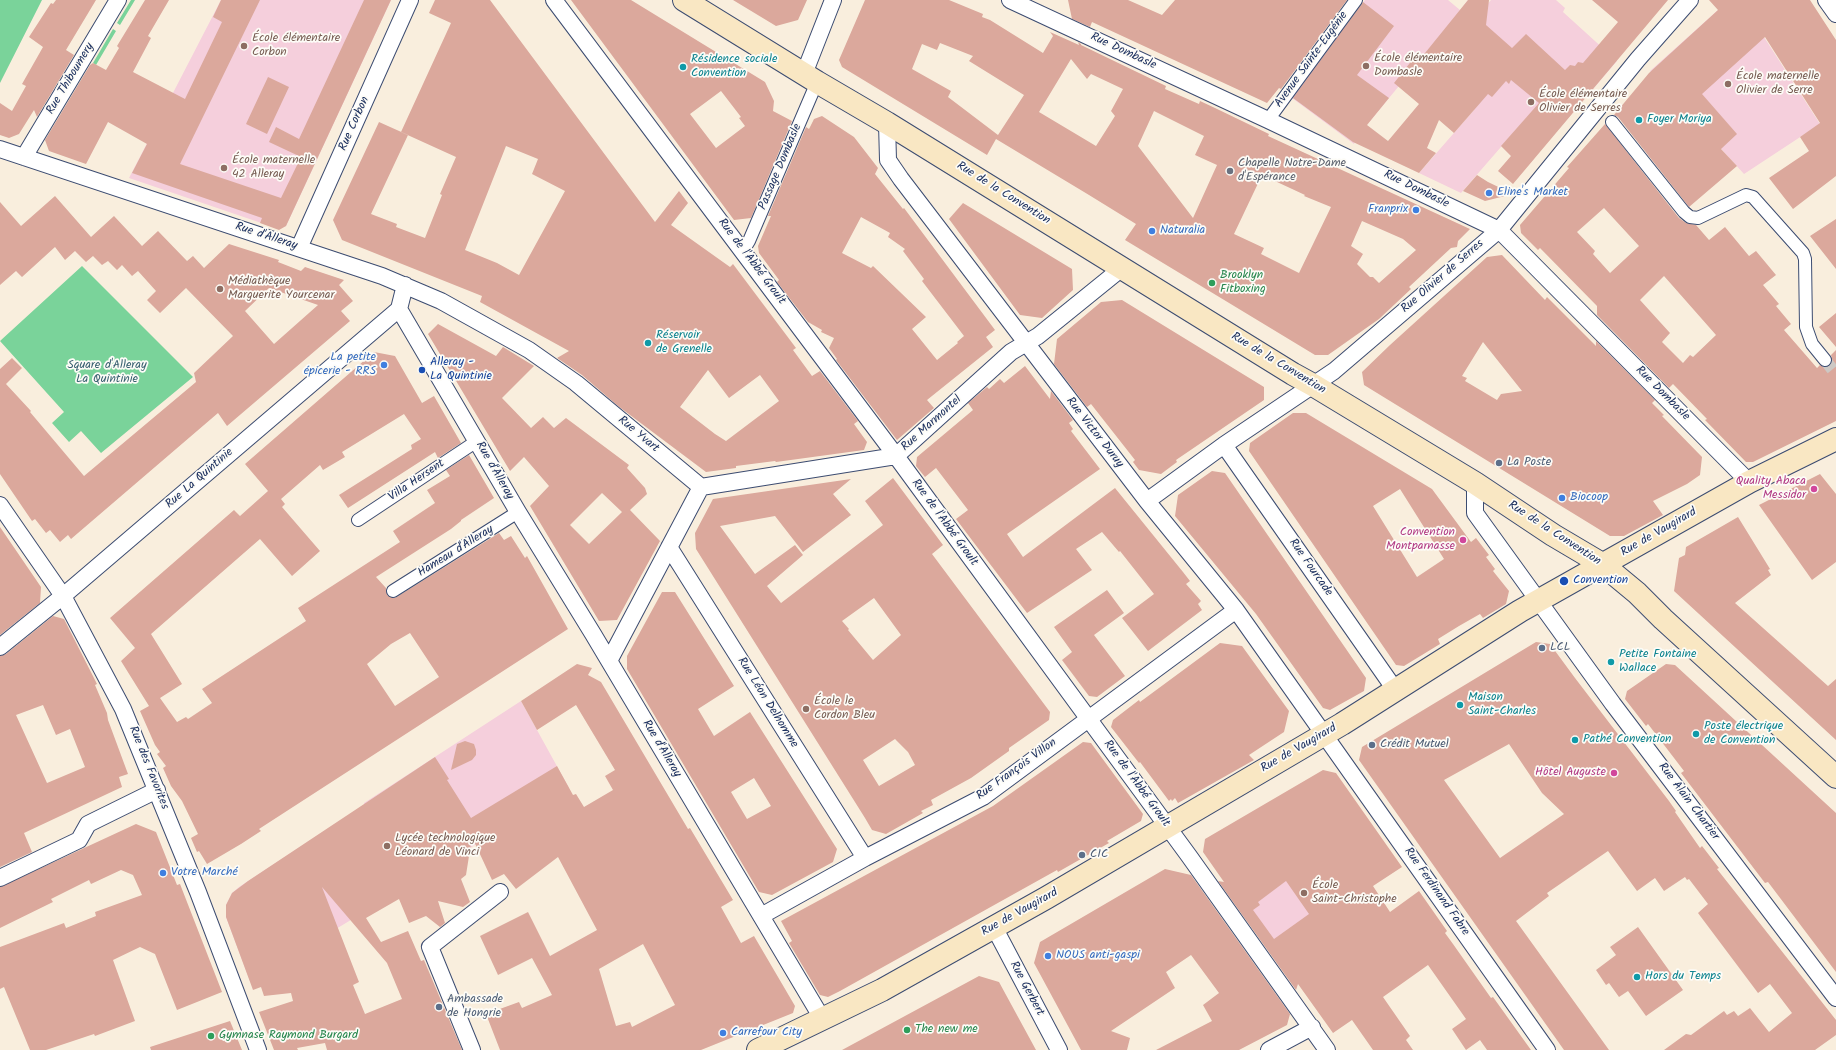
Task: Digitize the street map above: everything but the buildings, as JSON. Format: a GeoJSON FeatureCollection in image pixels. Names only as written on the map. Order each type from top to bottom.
{"type":"FeatureCollection","features":[{"type":"Feature","properties":{"kind":"main road","name":"Rue de la Convention"},"geometry":{"type":"LineString","coordinates":[[684,0],[1293,374],[1475,483],[1553,535],[1602,564],[1637,593],[1662,619],[1836,778]]}},
{"type":"Feature","properties":{"kind":"main road","name":"Rue de Vaugirard"},"geometry":{"type":"LineString","coordinates":[[758,1050],[823,1020],[882,990],[994,927],[1167,827],[1396,691],[1539,600],[1749,482],[1836,439]]}},
{"type":"Feature","properties":{"kind":"street","name":"Rue Thiboumery"},"geometry":{"type":"LineString","coordinates":[[24,157],[118,0]]}},
{"type":"Feature","properties":{"kind":"street","name":"Rue Corbon"},"geometry":{"type":"LineString","coordinates":[[299,248],[410,0]]}},
{"type":"Feature","properties":{"kind":"street","name":"Rue de l'Abbé Groult"},"geometry":{"type":"LineString","coordinates":[[554,0],[896,456],[1088,718],[1327,1050]]}},
{"type":"Feature","properties":{"kind":"street"},"geometry":{"type":"LineString","coordinates":[[810,78],[833,0]]}},
{"type":"Feature","properties":{"kind":"street","name":"Rue Dombasle"},"geometry":{"type":"LineString","coordinates":[[1010,0],[1038,5],[1268,120],[1499,230],[1749,482]]}},
{"type":"Feature","properties":{"kind":"street","name":"Avenue Sainte-Eugénie"},"geometry":{"type":"LineString","coordinates":[[1268,120],[1356,0]]}},
{"type":"Feature","properties":{"kind":"street","name":"Rue Olivier de Serres"},"geometry":{"type":"LineString","coordinates":[[1147,501],[1224,446],[1334,371],[1499,230],[1638,59],[1690,0]]}},
{"type":"Feature","properties":{"kind":"street"},"geometry":{"type":"LineString","coordinates":[[1826,0],[1836,14]]}},
{"type":"Feature","properties":{"kind":"street","name":"Passage Dombasle"},"geometry":{"type":"LineString","coordinates":[[743,251],[749,241],[810,78]]}},
{"type":"Feature","properties":{"kind":"street"},"geometry":{"type":"LineString","coordinates":[[1612,122],[1684,212],[1690,217],[1698,218],[1746,195],[1753,197],[1803,253],[1805,259],[1806,327],[1812,344],[1825,360]]}},
{"type":"Feature","properties":{"kind":"street","name":"Rue Victor Duruy"},"geometry":{"type":"LineString","coordinates":[[886,123],[888,160],[1026,344],[1147,501],[1236,610],[1324,734]]}},
{"type":"Feature","properties":{"kind":"street","name":"Rue d'Alleray"},"geometry":{"type":"LineString","coordinates":[[0,149],[299,248],[405,285]]}},
{"type":"Feature","properties":{"kind":"street","name":"Rue Marmontel"},"geometry":{"type":"LineString","coordinates":[[701,487],[896,456],[1011,352],[1026,344],[1122,268]]}},
{"type":"Feature","properties":{"kind":"street"},"geometry":{"type":"LineString","coordinates":[[399,309],[405,285]]}},
{"type":"Feature","properties":{"kind":"street","name":"Rue Yvart"},"geometry":{"type":"LineString","coordinates":[[405,285],[441,301],[529,350],[576,383],[701,487]]}},
{"type":"Feature","properties":{"kind":"street","name":"Rue d'Alleray"},"geometry":{"type":"LineString","coordinates":[[399,309],[518,512],[609,661],[823,1020]]}},
{"type":"Feature","properties":{"kind":"street","name":"Rue La Quintinie"},"geometry":{"type":"LineString","coordinates":[[0,647],[63,596],[399,309]]}},
{"type":"Feature","properties":{"kind":"street","name":"Villa Hersent"},"geometry":{"type":"LineString","coordinates":[[358,520],[477,441]]}},
{"type":"Feature","properties":{"kind":"street","name":"Rue Fourcade"},"geometry":{"type":"LineString","coordinates":[[1224,446],[1396,691]]}},
{"type":"Feature","properties":{"kind":"street","name":"Rue Alain Chartier"},"geometry":{"type":"LineString","coordinates":[[1475,483],[1475,513],[1613,704],[1836,998]]}},
{"type":"Feature","properties":{"kind":"street"},"geometry":{"type":"LineString","coordinates":[[609,661],[701,487]]}},
{"type":"Feature","properties":{"kind":"street","name":"Rue des Favorites"},"geometry":{"type":"LineString","coordinates":[[0,505],[63,596],[123,709],[157,790],[258,1050]]}},
{"type":"Feature","properties":{"kind":"street","name":"Hameau d'Alleray"},"geometry":{"type":"LineString","coordinates":[[393,591],[518,512]]}},
{"type":"Feature","properties":{"kind":"street","name":"Rue Léon Delhomme"},"geometry":{"type":"LineString","coordinates":[[670,547],[865,858]]}},
{"type":"Feature","properties":{"kind":"street","name":"Rue François Villon"},"geometry":{"type":"LineString","coordinates":[[761,916],[865,858],[983,797],[1236,610]]}},
{"type":"Feature","properties":{"kind":"street","name":"Rue Ferdinand Fabre"},"geometry":{"type":"LineString","coordinates":[[1324,734],[1547,1050]]}},
{"type":"Feature","properties":{"kind":"street"},"geometry":{"type":"LineString","coordinates":[[0,878],[79,840],[88,824],[157,790]]}},
{"type":"Feature","properties":{"kind":"street"},"geometry":{"type":"LineString","coordinates":[[472,1050],[430,947],[500,892]]}},
{"type":"Feature","properties":{"kind":"street","name":"Rue Gerbert"},"geometry":{"type":"LineString","coordinates":[[994,927],[1059,1050]]}},
{"type":"Feature","properties":{"kind":"street"},"geometry":{"type":"LineString","coordinates":[[1269,1050],[1312,1028]]}},
{"type":"Feature","properties":{"kind":"shaded area"},"geometry":{"type":"Polygon","coordinates":[[[221,0],[391,0],[286,226],[279,229],[129,178],[221,0]]]}},
{"type":"Feature","properties":{"kind":"shaded area","name":"École élémentaire Olivier de Serres"},"geometry":{"type":"Polygon","coordinates":[[[1365,0],[1448,0],[1460,10],[1468,0],[1483,9],[1491,0],[1556,0],[1565,8],[1563,12],[1617,61],[1551,138],[1527,117],[1461,193],[1419,173],[1474,110],[1427,52],[1361,132],[1359,131],[1354,144],[1292,98],[1365,0]]]}},
{"type":"Feature","properties":{"kind":"shaded area","name":"École maternelle Olivier de Serre"},"geometry":{"type":"Polygon","coordinates":[[[1718,10],[1753,20],[1820,124],[1744,174],[1650,71],[1718,10]]]}},
{"type":"Feature","properties":{"kind":"shaded area","name":"Lycée technologique Léonard de Vinci"},"geometry":{"type":"Polygon","coordinates":[[[521,701],[569,788],[250,981],[226,917],[226,905],[232,893],[364,805],[364,803],[521,701]]]}},
{"type":"Feature","properties":{"kind":"shaded area","name":"École Saint-Christophe"},"geometry":{"type":"Polygon","coordinates":[[[1307,849],[1358,864],[1276,954],[1237,899],[1307,849]]]}},
{"type":"Feature","properties":{"kind":"green space"},"geometry":{"type":"Polygon","coordinates":[[[0,0],[42,0],[0,83],[0,0]]]}},
{"type":"Feature","properties":{"kind":"green space"},"geometry":{"type":"Polygon","coordinates":[[[131,0],[135,0],[120,25],[117,23],[131,0]]]}},
{"type":"Feature","properties":{"kind":"green space"},"geometry":{"type":"Polygon","coordinates":[[[113,29],[116,31],[96,65],[93,63],[113,29]]]}},
{"type":"Feature","properties":{"kind":"green space","name":"Square d'Alleray La Quintinie"},"geometry":{"type":"Polygon","coordinates":[[[82,266],[193,377],[101,453],[81,431],[69,442],[52,423],[64,412],[0,341],[82,266]]]}},
{"type":"Feature","properties":{"kind":"tunnel"},"geometry":{"type":"LineString","coordinates":[[1825,360],[1836,374]]}},
{"type":"Feature","properties":{"kind":"place","name":"École élémentaire Corbon"},"geometry":{"type":"Point","coordinates":[244,46]}},
{"type":"Feature","properties":{"kind":"place","name":"École élémentaire Dombasle"},"geometry":{"type":"Point","coordinates":[1366,66]}},
{"type":"Feature","properties":{"kind":"place","name":"Résidence sociale Convention"},"geometry":{"type":"Point","coordinates":[683,67]}},
{"type":"Feature","properties":{"kind":"place","name":"École maternelle Olivier de Serre"},"geometry":{"type":"Point","coordinates":[1728,84]}},
{"type":"Feature","properties":{"kind":"place","name":"École élémentaire Olivier de Serres"},"geometry":{"type":"Point","coordinates":[1531,102]}},
{"type":"Feature","properties":{"kind":"place","name":"Foyer Moriya"},"geometry":{"type":"Point","coordinates":[1639,120]}},
{"type":"Feature","properties":{"kind":"place","name":"École maternelle 42 Alleray"},"geometry":{"type":"Point","coordinates":[224,168]}},
{"type":"Feature","properties":{"kind":"place","name":"Chapelle Notre-Dame d'Espérance"},"geometry":{"type":"Point","coordinates":[1230,171]}},
{"type":"Feature","properties":{"kind":"place","name":"Eline's Market"},"geometry":{"type":"Point","coordinates":[1489,193]}},
{"type":"Feature","properties":{"kind":"place","name":"Franprix"},"geometry":{"type":"Point","coordinates":[1416,210]}},
{"type":"Feature","properties":{"kind":"place","name":"Naturalia"},"geometry":{"type":"Point","coordinates":[1152,231]}},
{"type":"Feature","properties":{"kind":"place","name":"Brooklyn Fitboxing"},"geometry":{"type":"Point","coordinates":[1212,283]}},
{"type":"Feature","properties":{"kind":"place","name":"Médiathèque Marguerite Yourcenar"},"geometry":{"type":"Point","coordinates":[220,289]}},
{"type":"Feature","properties":{"kind":"place","name":"Réservoir de Grenelle"},"geometry":{"type":"Point","coordinates":[648,343]}},
{"type":"Feature","properties":{"kind":"place","name":"La petite épicerie - RRS"},"geometry":{"type":"Point","coordinates":[384,365]}},
{"type":"Feature","properties":{"kind":"place","name":"Alleray - La Quintinie"},"geometry":{"type":"Point","coordinates":[422,370]}},
{"type":"Feature","properties":{"kind":"place","name":"La Poste"},"geometry":{"type":"Point","coordinates":[1499,463]}},
{"type":"Feature","properties":{"kind":"place","name":"Quality Abaca Messidor"},"geometry":{"type":"Point","coordinates":[1814,489]}},
{"type":"Feature","properties":{"kind":"place","name":"Biocoop"},"geometry":{"type":"Point","coordinates":[1562,498]}},
{"type":"Feature","properties":{"kind":"place","name":"Convention Montparnasse"},"geometry":{"type":"Point","coordinates":[1463,540]}},
{"type":"Feature","properties":{"kind":"place","name":"Convention"},"geometry":{"type":"Point","coordinates":[1564,581]}},
{"type":"Feature","properties":{"kind":"place","name":"LCL"},"geometry":{"type":"Point","coordinates":[1542,648]}},
{"type":"Feature","properties":{"kind":"place","name":"Petite Fontaine Wallace"},"geometry":{"type":"Point","coordinates":[1611,662]}},
{"type":"Feature","properties":{"kind":"place","name":"Maison Saint-Charles"},"geometry":{"type":"Point","coordinates":[1460,705]}},
{"type":"Feature","properties":{"kind":"place","name":"École le Cordon Bleu"},"geometry":{"type":"Point","coordinates":[806,709]}},
{"type":"Feature","properties":{"kind":"place","name":"Poste électrique de Convention"},"geometry":{"type":"Point","coordinates":[1696,734]}},
{"type":"Feature","properties":{"kind":"place","name":"Pathé Convention"},"geometry":{"type":"Point","coordinates":[1575,740]}},
{"type":"Feature","properties":{"kind":"place","name":"Crédit Mutuel"},"geometry":{"type":"Point","coordinates":[1372,745]}},
{"type":"Feature","properties":{"kind":"place","name":"Hôtel Auguste"},"geometry":{"type":"Point","coordinates":[1614,773]}},
{"type":"Feature","properties":{"kind":"place","name":"Lycée technologique Léonard de Vinci"},"geometry":{"type":"Point","coordinates":[387,846]}},
{"type":"Feature","properties":{"kind":"place","name":"CIC"},"geometry":{"type":"Point","coordinates":[1082,855]}},
{"type":"Feature","properties":{"kind":"place","name":"Votre Marché"},"geometry":{"type":"Point","coordinates":[163,873]}},
{"type":"Feature","properties":{"kind":"place","name":"École Saint-Christophe"},"geometry":{"type":"Point","coordinates":[1304,893]}},
{"type":"Feature","properties":{"kind":"place","name":"NOUS anti-gaspi"},"geometry":{"type":"Point","coordinates":[1048,956]}},
{"type":"Feature","properties":{"kind":"place","name":"Hors du Temps"},"geometry":{"type":"Point","coordinates":[1637,977]}},
{"type":"Feature","properties":{"kind":"place","name":"Ambassade de Hongrie"},"geometry":{"type":"Point","coordinates":[439,1007]}},
{"type":"Feature","properties":{"kind":"place","name":"The new me"},"geometry":{"type":"Point","coordinates":[907,1030]}},
{"type":"Feature","properties":{"kind":"place","name":"Carrefour City"},"geometry":{"type":"Point","coordinates":[723,1033]}},
{"type":"Feature","properties":{"kind":"place","name":"Gymnase Raymond Burgard"},"geometry":{"type":"Point","coordinates":[211,1036]}}]}
